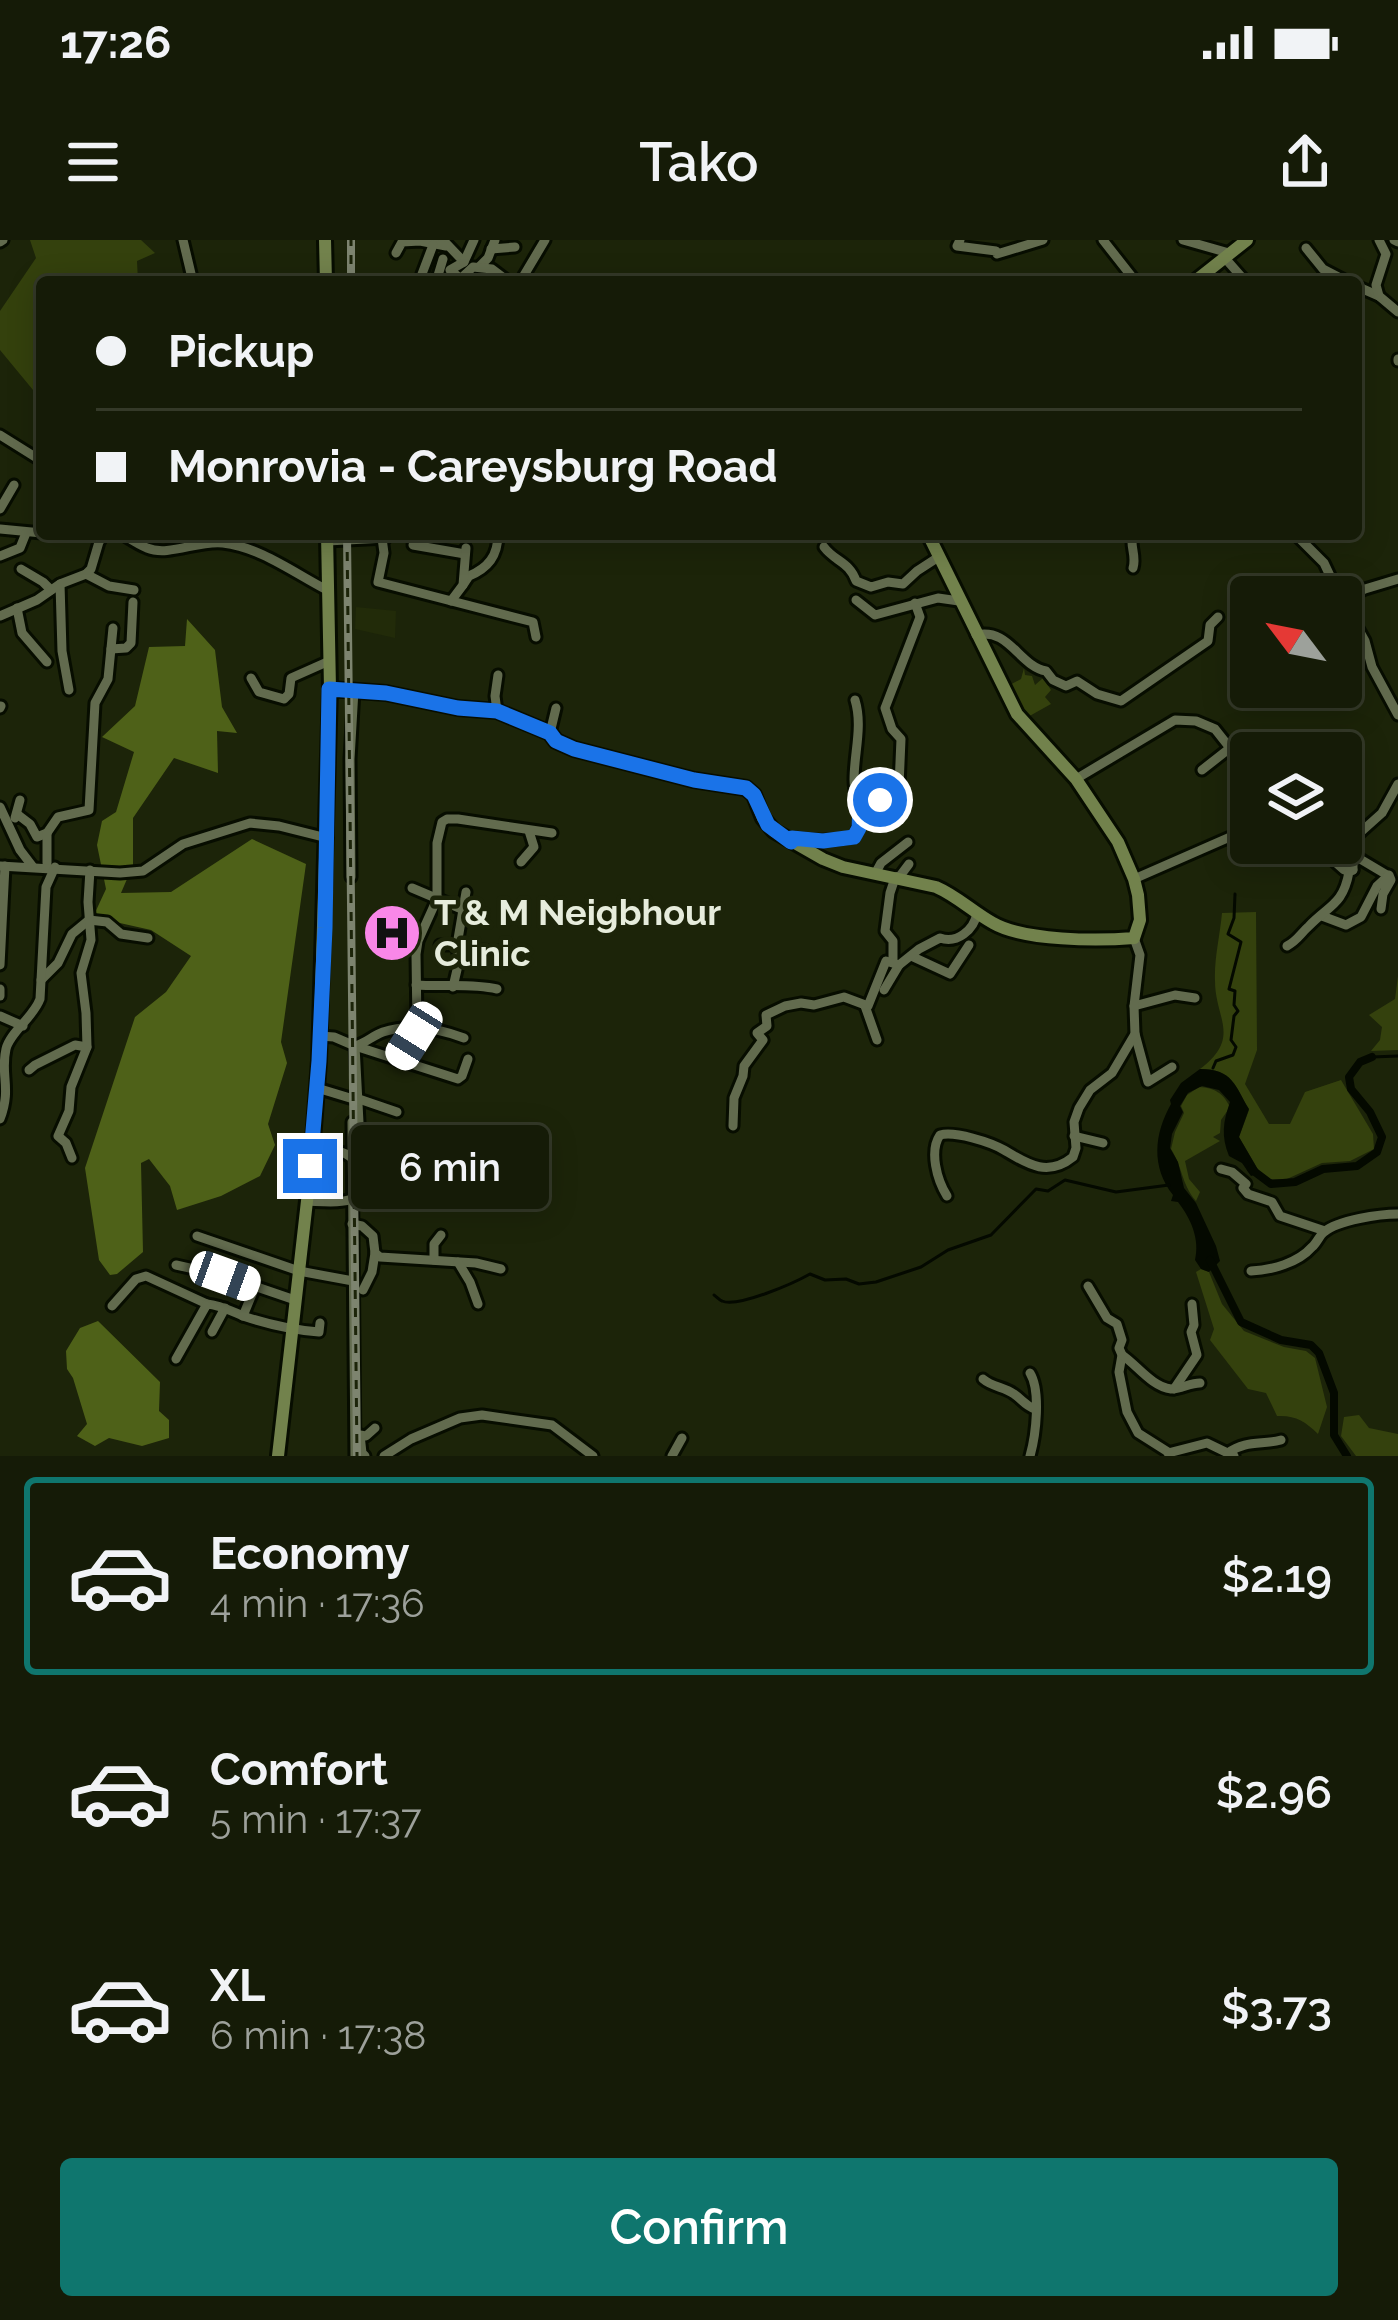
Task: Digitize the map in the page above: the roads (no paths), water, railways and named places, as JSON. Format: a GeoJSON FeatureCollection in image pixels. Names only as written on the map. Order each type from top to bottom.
{"type":"FeatureCollection","features":[{"type":"Feature","properties":{"kind":"main road"},"geometry":{"type":"LineString","coordinates":[[325,240],[326,276]]}},
{"type":"Feature","properties":{"kind":"main road"},"geometry":{"type":"LineString","coordinates":[[1201,276],[1247,240]]}},
{"type":"Feature","properties":{"kind":"main road"},"geometry":{"type":"LineString","coordinates":[[278,1456],[314,1162],[327,838],[327,540]]}},
{"type":"Feature","properties":{"kind":"main road"},"geometry":{"type":"LineString","coordinates":[[329,689],[497,711],[550,733],[574,749],[694,780],[746,788],[768,825],[791,842],[843,867],[875,874],[900,872],[936,887],[1003,928],[1030,935],[1134,938],[1140,920],[1134,879],[1118,842],[1076,779],[1017,714],[930,540]]}},
{"type":"Feature","properties":{"kind":"street"},"geometry":{"type":"LineString","coordinates":[[183,240],[192,276]]}},
{"type":"Feature","properties":{"kind":"street"},"geometry":{"type":"LineString","coordinates":[[396,253],[404,240],[443,243],[464,262]]}},
{"type":"Feature","properties":{"kind":"street"},"geometry":{"type":"LineString","coordinates":[[450,270],[464,262],[474,240]]}},
{"type":"Feature","properties":{"kind":"street"},"geometry":{"type":"LineString","coordinates":[[524,276],[545,240]]}},
{"type":"Feature","properties":{"kind":"street"},"geometry":{"type":"LineString","coordinates":[[962,240],[1002,254],[1043,240]]}},
{"type":"Feature","properties":{"kind":"street"},"geometry":{"type":"LineString","coordinates":[[1102,240],[1131,276]]}},
{"type":"Feature","properties":{"kind":"street"},"geometry":{"type":"LineString","coordinates":[[1183,240],[1227,255],[1242,276]]}},
{"type":"Feature","properties":{"kind":"street"},"geometry":{"type":"LineString","coordinates":[[1379,240],[1386,254],[1376,285],[1379,296]]}},
{"type":"Feature","properties":{"kind":"street"},"geometry":{"type":"LineString","coordinates":[[438,276],[443,243]]}},
{"type":"Feature","properties":{"kind":"street"},"geometry":{"type":"LineString","coordinates":[[422,274],[443,243]]}},
{"type":"Feature","properties":{"kind":"street"},"geometry":{"type":"LineString","coordinates":[[479,268],[493,245],[514,247]]}},
{"type":"Feature","properties":{"kind":"street"},"geometry":{"type":"LineString","coordinates":[[1306,248],[1322,269],[1336,276]]}},
{"type":"Feature","properties":{"kind":"street"},"geometry":{"type":"LineString","coordinates":[[443,259],[455,276]]}},
{"type":"Feature","properties":{"kind":"street"},"geometry":{"type":"LineString","coordinates":[[463,276],[479,268],[501,276]]}},
{"type":"Feature","properties":{"kind":"street"},"geometry":{"type":"LineString","coordinates":[[1362,288],[1398,311]]}},
{"type":"Feature","properties":{"kind":"street"},"geometry":{"type":"LineString","coordinates":[[0,435],[36,458]]}},
{"type":"Feature","properties":{"kind":"street"},"geometry":{"type":"LineString","coordinates":[[0,509],[14,485]]}},
{"type":"Feature","properties":{"kind":"street"},"geometry":{"type":"LineString","coordinates":[[0,529],[36,533]]}},
{"type":"Feature","properties":{"kind":"street"},"geometry":{"type":"LineString","coordinates":[[0,556],[20,548],[26,533]]}},
{"type":"Feature","properties":{"kind":"street"},"geometry":{"type":"LineString","coordinates":[[0,616],[86,574],[100,540]]}},
{"type":"Feature","properties":{"kind":"street"},"geometry":{"type":"LineString","coordinates":[[133,540],[163,552],[216,543],[242,548],[327,590]]}},
{"type":"Feature","properties":{"kind":"street"},"geometry":{"type":"LineString","coordinates":[[386,540],[378,582],[533,622],[536,637]]}},
{"type":"Feature","properties":{"kind":"street"},"geometry":{"type":"LineString","coordinates":[[451,602],[469,575],[494,559],[498,540]]}},
{"type":"Feature","properties":{"kind":"street"},"geometry":{"type":"LineString","coordinates":[[1132,540],[1133,568]]}},
{"type":"Feature","properties":{"kind":"street"},"geometry":{"type":"LineString","coordinates":[[1301,540],[1324,562],[1331,576]]}},
{"type":"Feature","properties":{"kind":"street"},"geometry":{"type":"LineString","coordinates":[[413,544],[466,551],[463,585]]}},
{"type":"Feature","properties":{"kind":"street"},"geometry":{"type":"LineString","coordinates":[[824,547],[852,569],[856,581],[871,587],[903,584],[937,558]]}},
{"type":"Feature","properties":{"kind":"street"},"geometry":{"type":"LineString","coordinates":[[21,569],[55,587]]}},
{"type":"Feature","properties":{"kind":"street"},"geometry":{"type":"LineString","coordinates":[[86,574],[133,596],[131,643],[126,649],[111,649]]}},
{"type":"Feature","properties":{"kind":"street"},"geometry":{"type":"LineString","coordinates":[[1362,590],[1398,579]]}},
{"type":"Feature","properties":{"kind":"street"},"geometry":{"type":"LineString","coordinates":[[55,587],[69,690]]}},
{"type":"Feature","properties":{"kind":"street"},"geometry":{"type":"LineString","coordinates":[[856,600],[875,615],[938,598],[959,601]]}},
{"type":"Feature","properties":{"kind":"street"},"geometry":{"type":"LineString","coordinates":[[860,808],[899,786],[901,739],[885,708],[920,616],[915,603]]}},
{"type":"Feature","properties":{"kind":"street"},"geometry":{"type":"LineString","coordinates":[[17,608],[22,633],[47,662]]}},
{"type":"Feature","properties":{"kind":"street"},"geometry":{"type":"LineString","coordinates":[[976,635],[999,636],[1036,669],[1066,686],[1077,681],[1096,694],[1121,701],[1208,641],[1210,626],[1218,617]]}},
{"type":"Feature","properties":{"kind":"street"},"geometry":{"type":"LineString","coordinates":[[0,1061],[11,1038],[37,1007],[51,865],[47,833],[58,817],[91,807],[95,703],[108,679],[112,628]]}},
{"type":"Feature","properties":{"kind":"street"},"geometry":{"type":"LineString","coordinates":[[1362,637],[1370,664],[1398,716]]}},
{"type":"Feature","properties":{"kind":"street"},"geometry":{"type":"LineString","coordinates":[[251,678],[259,692],[284,699],[291,678],[327,662]]}},
{"type":"Feature","properties":{"kind":"street"},"geometry":{"type":"LineString","coordinates":[[497,711],[498,675]]}},
{"type":"Feature","properties":{"kind":"street"},"geometry":{"type":"LineString","coordinates":[[351,877],[354,690]]}},
{"type":"Feature","properties":{"kind":"street"},"geometry":{"type":"LineString","coordinates":[[791,842],[792,838],[854,837],[859,828],[855,700]]}},
{"type":"Feature","properties":{"kind":"street"},"geometry":{"type":"LineString","coordinates":[[550,733],[556,709]]}},
{"type":"Feature","properties":{"kind":"street"},"geometry":{"type":"LineString","coordinates":[[1076,779],[1175,720],[1196,721],[1215,729],[1230,748],[1202,770]]}},
{"type":"Feature","properties":{"kind":"street"},"geometry":{"type":"LineString","coordinates":[[1362,830],[1382,813],[1398,784]]}},
{"type":"Feature","properties":{"kind":"street"},"geometry":{"type":"LineString","coordinates":[[12,829],[20,800]]}},
{"type":"Feature","properties":{"kind":"street"},"geometry":{"type":"LineString","coordinates":[[0,808],[33,867]]}},
{"type":"Feature","properties":{"kind":"street"},"geometry":{"type":"LineString","coordinates":[[82,812],[89,825]]}},
{"type":"Feature","properties":{"kind":"street"},"geometry":{"type":"LineString","coordinates":[[16,814],[30,824],[34,836],[47,833]]}},
{"type":"Feature","properties":{"kind":"street"},"geometry":{"type":"LineString","coordinates":[[398,1060],[417,1027],[416,948],[437,899],[436,843],[444,820],[552,833]]}},
{"type":"Feature","properties":{"kind":"street"},"geometry":{"type":"LineString","coordinates":[[0,964],[2,866],[143,871],[182,844],[250,824],[327,838]]}},
{"type":"Feature","properties":{"kind":"street"},"geometry":{"type":"LineString","coordinates":[[521,862],[533,847],[528,830]]}},
{"type":"Feature","properties":{"kind":"street"},"geometry":{"type":"LineString","coordinates":[[1134,879],[1230,837]]}},
{"type":"Feature","properties":{"kind":"street"},"geometry":{"type":"LineString","coordinates":[[875,874],[908,842]]}},
{"type":"Feature","properties":{"kind":"street"},"geometry":{"type":"LineString","coordinates":[[884,990],[896,963],[885,931],[890,893],[900,872],[889,856]]}},
{"type":"Feature","properties":{"kind":"street"},"geometry":{"type":"LineString","coordinates":[[1362,861],[1391,880],[1381,909]]}},
{"type":"Feature","properties":{"kind":"street"},"geometry":{"type":"LineString","coordinates":[[1338,864],[1353,870]]}},
{"type":"Feature","properties":{"kind":"street"},"geometry":{"type":"LineString","coordinates":[[1287,946],[1342,896],[1353,864]]}},
{"type":"Feature","properties":{"kind":"street"},"geometry":{"type":"LineString","coordinates":[[73,1158],[58,1136],[86,1047],[81,973],[92,940],[90,870]]}},
{"type":"Feature","properties":{"kind":"street"},"geometry":{"type":"LineString","coordinates":[[1322,916],[1346,925],[1361,917],[1387,875]]}},
{"type":"Feature","properties":{"kind":"street"},"geometry":{"type":"LineString","coordinates":[[412,887],[464,910]]}},
{"type":"Feature","properties":{"kind":"street"},"geometry":{"type":"LineString","coordinates":[[452,987],[466,892]]}},
{"type":"Feature","properties":{"kind":"street"},"geometry":{"type":"LineString","coordinates":[[733,1126],[734,1098],[746,1060],[763,1040],[757,1034],[767,1026],[766,1015],[785,1006],[844,997],[868,1006],[886,962],[896,963],[940,938],[955,940],[973,925],[977,913]]}},
{"type":"Feature","properties":{"kind":"street"},"geometry":{"type":"LineString","coordinates":[[42,977],[58,963],[72,934],[89,920],[107,922],[121,934],[148,938]]}},
{"type":"Feature","properties":{"kind":"street"},"geometry":{"type":"LineString","coordinates":[[1134,938],[1140,955],[1135,1034],[1148,1082],[1172,1067]]}},
{"type":"Feature","properties":{"kind":"street"},"geometry":{"type":"LineString","coordinates":[[440,945],[510,952]]}},
{"type":"Feature","properties":{"kind":"street"},"geometry":{"type":"LineString","coordinates":[[911,956],[950,974],[969,945]]}},
{"type":"Feature","properties":{"kind":"street"},"geometry":{"type":"LineString","coordinates":[[416,985],[497,989]]}},
{"type":"Feature","properties":{"kind":"street"},"geometry":{"type":"LineString","coordinates":[[1134,1006],[1175,995],[1195,998]]}},
{"type":"Feature","properties":{"kind":"street"},"geometry":{"type":"LineString","coordinates":[[864,1005],[877,1040]]}},
{"type":"Feature","properties":{"kind":"street"},"geometry":{"type":"LineString","coordinates":[[0,1016],[23,1026]]}},
{"type":"Feature","properties":{"kind":"street"},"geometry":{"type":"LineString","coordinates":[[355,1046],[384,1032],[417,1027],[464,1038]]}},
{"type":"Feature","properties":{"kind":"street"},"geometry":{"type":"LineString","coordinates":[[946,1196],[938,1183],[932,1146],[940,1135],[951,1132],[1040,1167],[1073,1157],[1074,1122],[1085,1096],[1112,1073],[1135,1034]]}},
{"type":"Feature","properties":{"kind":"street"},"geometry":{"type":"LineString","coordinates":[[320,1036],[458,1078],[467,1059]]}},
{"type":"Feature","properties":{"kind":"street"},"geometry":{"type":"LineString","coordinates":[[29,1070],[75,1045],[86,1047]]}},
{"type":"Feature","properties":{"kind":"street"},"geometry":{"type":"LineString","coordinates":[[354,1160],[360,1142],[353,1098],[355,1046]]}},
{"type":"Feature","properties":{"kind":"street"},"geometry":{"type":"LineString","coordinates":[[0,1119],[12,1080],[6,1049]]}},
{"type":"Feature","properties":{"kind":"street"},"geometry":{"type":"LineString","coordinates":[[317,1088],[397,1112]]}},
{"type":"Feature","properties":{"kind":"street"},"geometry":{"type":"LineString","coordinates":[[352,1122],[355,1456]]}},
{"type":"Feature","properties":{"kind":"street"},"geometry":{"type":"LineString","coordinates":[[1074,1136],[1103,1143]]}},
{"type":"Feature","properties":{"kind":"street"},"geometry":{"type":"LineString","coordinates":[[314,1162],[329,1148],[352,1142]]}},
{"type":"Feature","properties":{"kind":"street"},"geometry":{"type":"LineString","coordinates":[[314,1162],[333,1151],[347,1154],[362,1170],[376,1176]]}},
{"type":"Feature","properties":{"kind":"street"},"geometry":{"type":"LineString","coordinates":[[1221,1169],[1246,1184],[1248,1194],[1272,1202],[1280,1216],[1324,1231]]}},
{"type":"Feature","properties":{"kind":"street"},"geometry":{"type":"LineString","coordinates":[[307,1201],[342,1204],[365,1192]]}},
{"type":"Feature","properties":{"kind":"street"},"geometry":{"type":"LineString","coordinates":[[1251,1271],[1295,1261],[1324,1231],[1370,1216],[1398,1214]]}},
{"type":"Feature","properties":{"kind":"street"},"geometry":{"type":"LineString","coordinates":[[352,1224],[373,1236],[372,1272],[363,1290]]}},
{"type":"Feature","properties":{"kind":"street"},"geometry":{"type":"LineString","coordinates":[[434,1261],[434,1244],[441,1234]]}},
{"type":"Feature","properties":{"kind":"street"},"geometry":{"type":"LineString","coordinates":[[197,1236],[299,1271],[353,1281]]}},
{"type":"Feature","properties":{"kind":"street"},"geometry":{"type":"LineString","coordinates":[[375,1253],[385,1259],[476,1263],[501,1269]]}},
{"type":"Feature","properties":{"kind":"street"},"geometry":{"type":"LineString","coordinates":[[458,1262],[478,1304]]}},
{"type":"Feature","properties":{"kind":"street"},"geometry":{"type":"LineString","coordinates":[[176,1264],[295,1300]]}},
{"type":"Feature","properties":{"kind":"street"},"geometry":{"type":"LineString","coordinates":[[112,1306],[142,1276],[207,1304],[292,1329],[319,1333],[320,1323]]}},
{"type":"Feature","properties":{"kind":"street"},"geometry":{"type":"LineString","coordinates":[[243,1316],[255,1286]]}},
{"type":"Feature","properties":{"kind":"street"},"geometry":{"type":"LineString","coordinates":[[1088,1286],[1107,1318],[1117,1324],[1122,1340],[1119,1372],[1127,1412],[1138,1433],[1166,1454],[1199,1451],[1207,1443],[1231,1454],[1244,1444],[1281,1440]]}},
{"type":"Feature","properties":{"kind":"street"},"geometry":{"type":"LineString","coordinates":[[176,1360],[207,1304]]}},
{"type":"Feature","properties":{"kind":"street"},"geometry":{"type":"LineString","coordinates":[[1174,1388],[1197,1355],[1191,1332],[1192,1304]]}},
{"type":"Feature","properties":{"kind":"street"},"geometry":{"type":"LineString","coordinates":[[212,1332],[225,1308]]}},
{"type":"Feature","properties":{"kind":"street"},"geometry":{"type":"LineString","coordinates":[[1122,1355],[1156,1382],[1174,1388],[1200,1383]]}},
{"type":"Feature","properties":{"kind":"street"},"geometry":{"type":"LineString","coordinates":[[1030,1373],[1036,1381],[1036,1433],[1030,1456]]}},
{"type":"Feature","properties":{"kind":"street"},"geometry":{"type":"LineString","coordinates":[[983,1379],[1035,1409]]}},
{"type":"Feature","properties":{"kind":"street"},"geometry":{"type":"LineString","coordinates":[[384,1456],[460,1418],[482,1415],[552,1425],[593,1456]]}},
{"type":"Feature","properties":{"kind":"street"},"geometry":{"type":"LineString","coordinates":[[364,1456],[360,1436],[375,1428]]}},
{"type":"Feature","properties":{"kind":"street"},"geometry":{"type":"LineString","coordinates":[[672,1456],[682,1438]]}},
{"type":"Feature","properties":{"kind":"waterway"},"geometry":{"type":"LineString","coordinates":[[1213,1068],[1216,1061],[1233,1055],[1236,1047],[1231,1040],[1238,1011],[1235,991],[1229,989],[1241,942],[1228,934],[1235,894]]}},
{"type":"Feature","properties":{"kind":"waterway"},"geometry":{"type":"LineString","coordinates":[[1372,1057],[1398,1056]]}},
{"type":"Feature","properties":{"kind":"waterway"},"geometry":{"type":"LineString","coordinates":[[1251,1169],[1271,1184],[1295,1182],[1323,1169],[1357,1166],[1377,1152],[1382,1137],[1351,1089],[1349,1077],[1360,1062],[1372,1057]]}},
{"type":"Feature","properties":{"kind":"waterway"},"geometry":{"type":"LineString","coordinates":[[714,1295],[722,1301],[740,1301],[810,1274],[825,1280],[876,1282],[991,1235],[1036,1189],[1048,1191],[1065,1180],[1116,1192],[1169,1185]]}},
{"type":"Feature","properties":{"kind":"waterway"},"geometry":{"type":"LineString","coordinates":[[1210,1260],[1241,1322],[1281,1340],[1311,1345],[1319,1353],[1334,1393],[1334,1435],[1347,1456]]}},
{"type":"Feature","properties":{"kind":"railway"},"geometry":{"type":"LineString","coordinates":[[351,240],[351,276]]}},
{"type":"Feature","properties":{"kind":"railway"},"geometry":{"type":"LineString","coordinates":[[347,540],[357,1456]]}},
{"type":"Feature","properties":{"kind":"place","name":"T & M Neigbhour Clinic"},"geometry":{"type":"Point","coordinates":[392,933]}}]}
